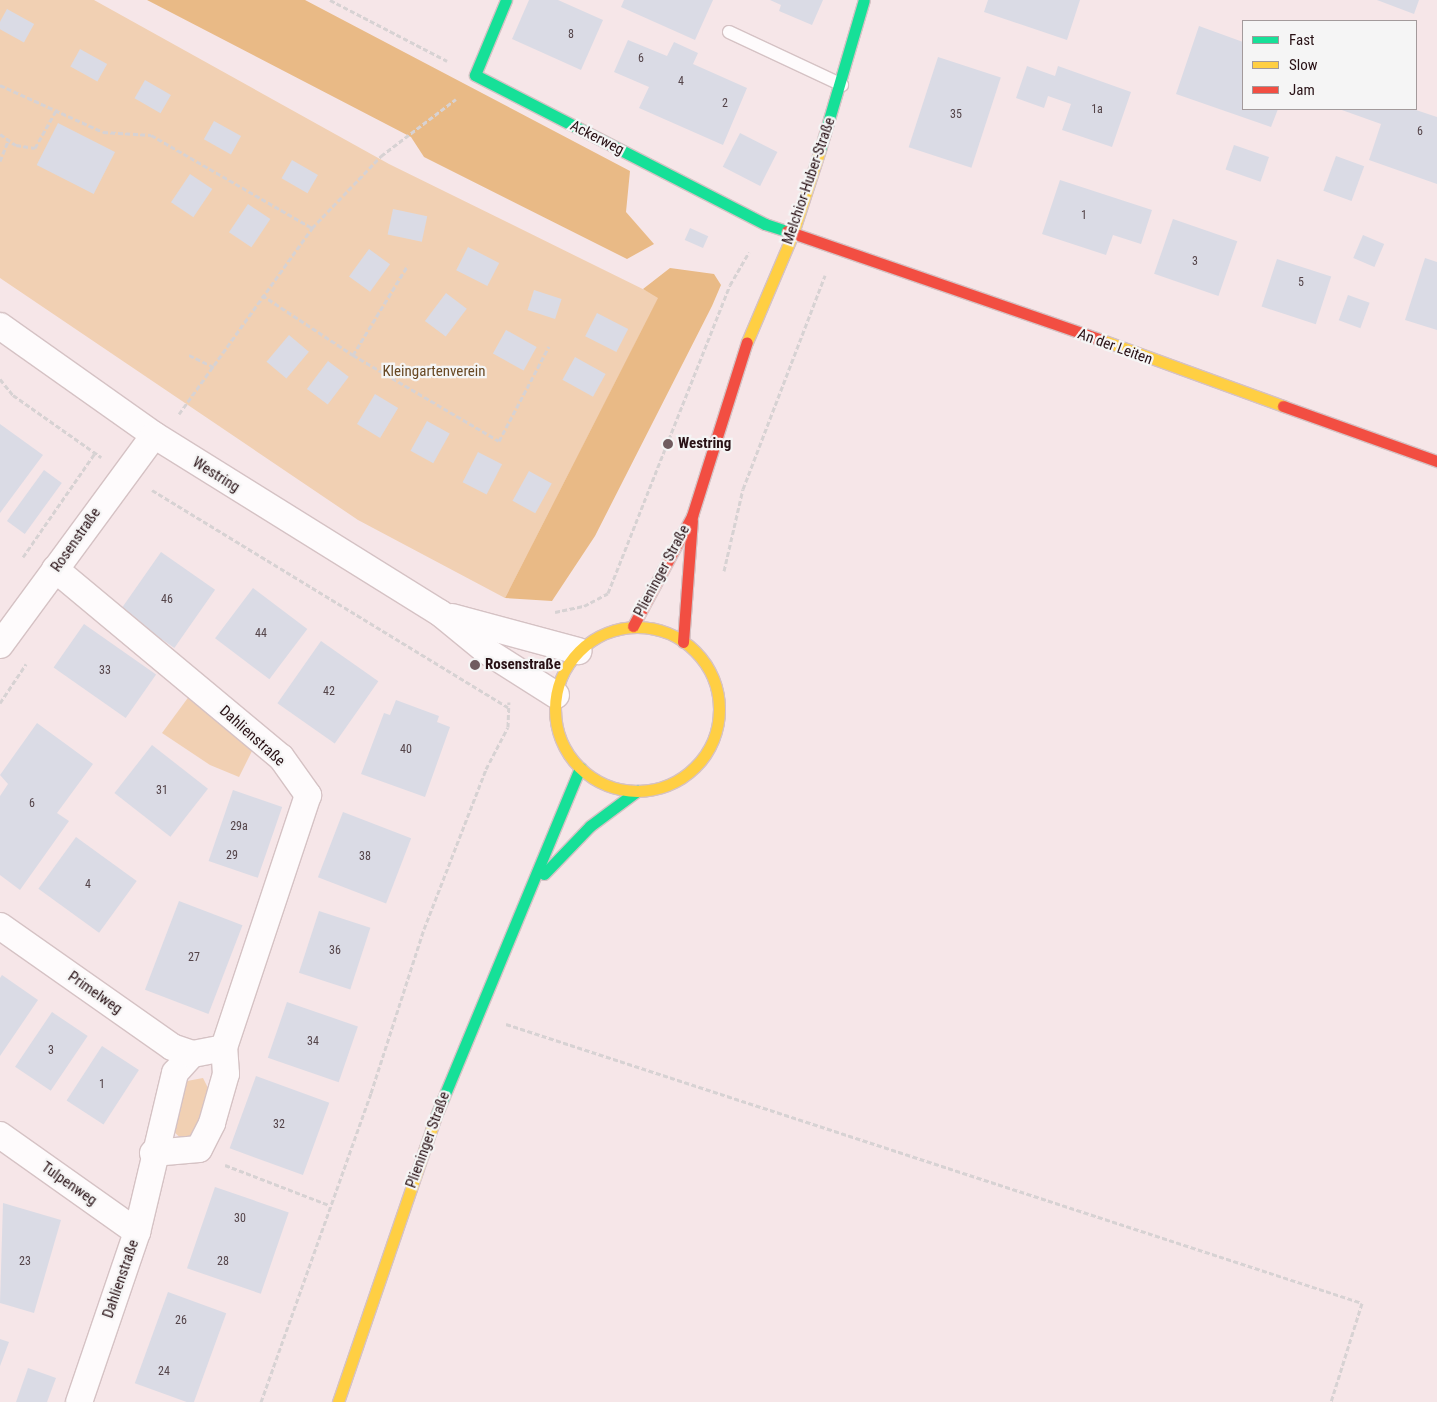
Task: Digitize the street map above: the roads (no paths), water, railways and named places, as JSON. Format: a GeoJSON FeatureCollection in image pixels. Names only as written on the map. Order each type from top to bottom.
{"type":"FeatureCollection","features":[{"type":"Feature","properties":{"kind":"street","name":"Ackerweg"},"geometry":{"type":"LineString","coordinates":[[506,0],[475,75],[765,224],[792,236]]}},
{"type":"Feature","properties":{"kind":"street","name":"Melchior-Huber-Straße"},"geometry":{"type":"LineString","coordinates":[[740,358],[792,236],[842,85],[864,0]]}},
{"type":"Feature","properties":{"kind":"street","name":"An der Leiten"},"geometry":{"type":"LineString","coordinates":[[792,236],[842,247],[1437,461]]}},
{"type":"Feature","properties":{"kind":"street","name":"Westring"},"geometry":{"type":"LineString","coordinates":[[0,326],[154,436],[440,613],[519,672],[556,695]]}},
{"type":"Feature","properties":{"kind":"street","name":"Plieninger Straße"},"geometry":{"type":"LineString","coordinates":[[633,626],[692,516],[740,358]]}},
{"type":"Feature","properties":{"kind":"street","name":"Rosenstraße"},"geometry":{"type":"LineString","coordinates":[[0,645],[125,470],[154,436]]}},
{"type":"Feature","properties":{"kind":"street","name":"Plieninger Straße"},"geometry":{"type":"LineString","coordinates":[[683,642],[691,581],[692,516]]}},
{"type":"Feature","properties":{"kind":"street","name":"Dahlienstraße"},"geometry":{"type":"LineString","coordinates":[[55,569],[280,757],[308,795],[224,1048],[226,1074],[212,1123],[199,1149],[190,1153],[153,1153]]}},
{"type":"Feature","properties":{"kind":"street","name":"Westring"},"geometry":{"type":"LineString","coordinates":[[440,613],[578,651]]}},
{"type":"Feature","properties":{"kind":"street","name":"Plieninger Straße"},"geometry":{"type":"LineString","coordinates":[[534,884],[590,826],[637,790],[681,778],[706,753],[714,736],[718,701],[714,681],[704,663],[683,642],[654,629],[633,626],[594,638],[578,651],[566,667],[556,695],[556,726],[563,745],[580,768],[607,786],[637,790]]}},
{"type":"Feature","properties":{"kind":"street","name":"Plieninger Straße"},"geometry":{"type":"LineString","coordinates":[[338,1402],[410,1188],[477,1014],[534,884],[580,768]]}},
{"type":"Feature","properties":{"kind":"street","name":"Primelweg"},"geometry":{"type":"LineString","coordinates":[[0,926],[172,1047],[192,1054]]}},
{"type":"Feature","properties":{"kind":"street"},"geometry":{"type":"LineString","coordinates":[[192,1054],[224,1048]]}},
{"type":"Feature","properties":{"kind":"street","name":"Dahlienstraße"},"geometry":{"type":"LineString","coordinates":[[79,1402],[137,1232],[153,1153],[175,1073],[192,1054]]}},
{"type":"Feature","properties":{"kind":"street","name":"Tulpenweg"},"geometry":{"type":"LineString","coordinates":[[0,1135],[137,1232]]}},
{"type":"Feature","properties":{"kind":"lane"},"geometry":{"type":"LineString","coordinates":[[729,32],[842,85]]}},
{"type":"Feature","properties":{"kind":"place","name":"Westring"},"geometry":{"type":"Point","coordinates":[668,444]}},
{"type":"Feature","properties":{"kind":"place","name":"Rosenstraße"},"geometry":{"type":"Point","coordinates":[475,665]}},
{"type":"Feature","properties":{"kind":"park label","name":"Kleingartenverein"},"geometry":{"type":"Point","coordinates":[434,372]}}]}
